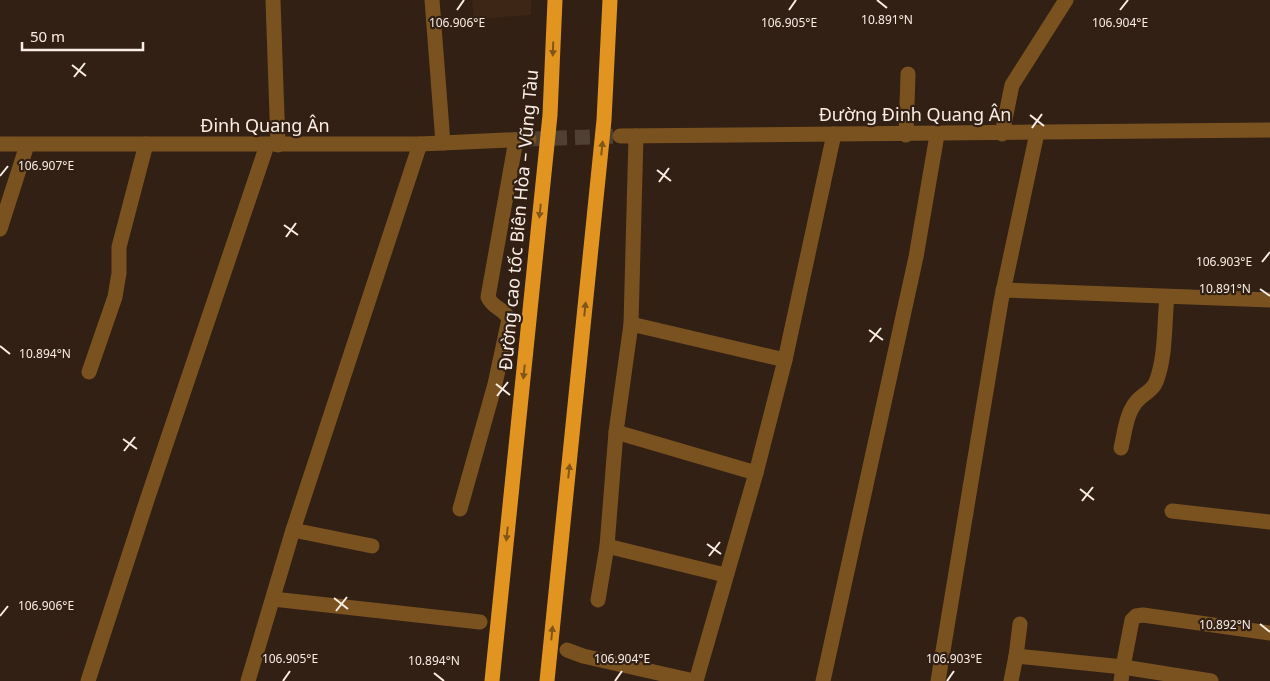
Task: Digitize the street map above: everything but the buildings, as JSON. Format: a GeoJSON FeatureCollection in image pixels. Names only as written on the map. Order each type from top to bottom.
{"type":"FeatureCollection","features":[{"type":"Feature","properties":{"kind":"highway","name":"Đường cao tốc Biên Hòa – Vũng Tàu"},"geometry":{"type":"LineString","coordinates":[[492,681],[550,115],[555,0]]}},
{"type":"Feature","properties":{"kind":"highway"},"geometry":{"type":"LineString","coordinates":[[547,681],[604,120],[610,0]]}},
{"type":"Feature","properties":{"kind":"street"},"geometry":{"type":"LineString","coordinates":[[88,681],[146,503],[273,145],[273,0]]}},
{"type":"Feature","properties":{"kind":"street"},"geometry":{"type":"LineString","coordinates":[[432,0],[443,143]]}},
{"type":"Feature","properties":{"kind":"street"},"geometry":{"type":"LineString","coordinates":[[1002,134],[1012,85],[1066,0]]}},
{"type":"Feature","properties":{"kind":"street"},"geometry":{"type":"LineString","coordinates":[[906,135],[908,74]]}},
{"type":"Feature","properties":{"kind":"street","name":"Đường Đinh Quang Ân"},"geometry":{"type":"LineString","coordinates":[[620,136],[937,135],[1270,130]]}},
{"type":"Feature","properties":{"kind":"street"},"geometry":{"type":"LineString","coordinates":[[938,681],[1003,290],[1037,133]]}},
{"type":"Feature","properties":{"kind":"street"},"geometry":{"type":"LineString","coordinates":[[567,650],[583,656],[695,681],[756,473],[785,360],[834,134]]}},
{"type":"Feature","properties":{"kind":"street"},"geometry":{"type":"LineString","coordinates":[[823,681],[916,257],[937,135]]}},
{"type":"Feature","properties":{"kind":"street"},"geometry":{"type":"LineString","coordinates":[[598,600],[607,546],[616,432],[631,324],[636,136]]}},
{"type":"Feature","properties":{"kind":"street","name":"Đinh Quang Ân"},"geometry":{"type":"LineString","coordinates":[[0,144],[420,144],[523,139],[488,297],[490,303],[502,310],[509,319],[495,384],[460,509]]}},
{"type":"Feature","properties":{"kind":"street"},"geometry":{"type":"LineString","coordinates":[[89,372],[118,284],[119,247],[146,144]]}},
{"type":"Feature","properties":{"kind":"street"},"geometry":{"type":"LineString","coordinates":[[248,681],[293,530],[420,144]]}},
{"type":"Feature","properties":{"kind":"street"},"geometry":{"type":"LineString","coordinates":[[0,229],[27,145]]}},
{"type":"Feature","properties":{"kind":"street"},"geometry":{"type":"LineString","coordinates":[[1003,290],[1270,300]]}},
{"type":"Feature","properties":{"kind":"street"},"geometry":{"type":"LineString","coordinates":[[1121,448],[1128,417],[1140,398],[1150,392],[1156,381],[1161,361],[1167,297]]}},
{"type":"Feature","properties":{"kind":"street"},"geometry":{"type":"LineString","coordinates":[[631,324],[785,360]]}},
{"type":"Feature","properties":{"kind":"street"},"geometry":{"type":"LineString","coordinates":[[616,432],[756,473]]}},
{"type":"Feature","properties":{"kind":"street"},"geometry":{"type":"LineString","coordinates":[[1172,511],[1270,522]]}},
{"type":"Feature","properties":{"kind":"street"},"geometry":{"type":"LineString","coordinates":[[293,530],[372,546]]}},
{"type":"Feature","properties":{"kind":"street"},"geometry":{"type":"LineString","coordinates":[[607,546],[725,575]]}},
{"type":"Feature","properties":{"kind":"street"},"geometry":{"type":"LineString","coordinates":[[273,599],[480,622]]}},
{"type":"Feature","properties":{"kind":"street"},"geometry":{"type":"LineString","coordinates":[[1122,674],[1132,620],[1136,616],[1143,615],[1270,633]]}},
{"type":"Feature","properties":{"kind":"street"},"geometry":{"type":"LineString","coordinates":[[1011,681],[1020,624]]}},
{"type":"Feature","properties":{"kind":"street"},"geometry":{"type":"LineString","coordinates":[[1016,656],[1122,674],[1203,680]]}},
{"type":"Feature","properties":{"kind":"shaded area"},"geometry":{"type":"Polygon","coordinates":[[[472,0],[531,0],[531,15],[474,19],[472,0]]]}},
{"type":"Feature","properties":{"kind":"tunnel"},"geometry":{"type":"LineString","coordinates":[[529,139],[620,136]]}}]}
